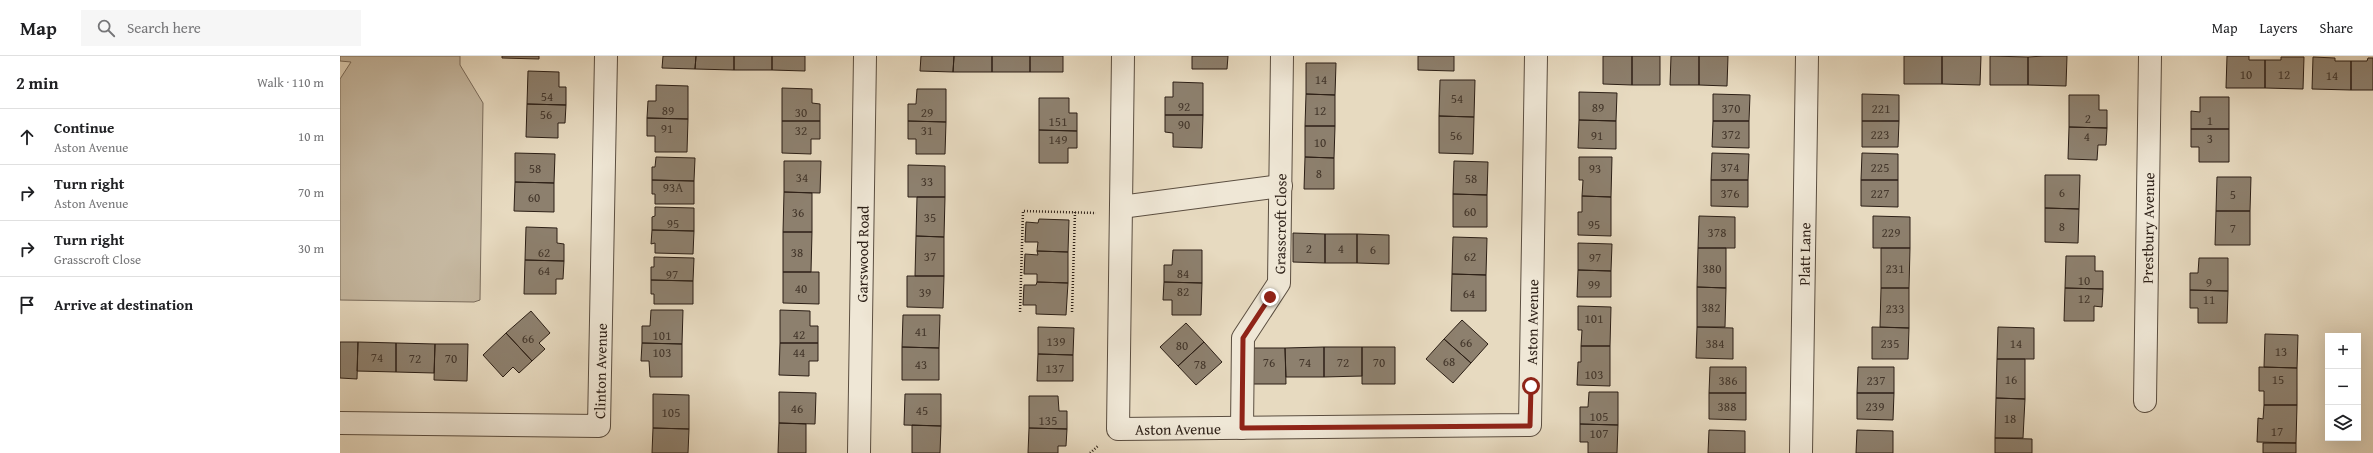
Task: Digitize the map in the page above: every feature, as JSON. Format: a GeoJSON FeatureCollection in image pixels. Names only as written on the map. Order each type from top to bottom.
{"type":"FeatureCollection","features":[{"type":"Feature","properties":{"kind":"street","name":"Clinton Avenue"},"geometry":{"type":"LineString","coordinates":[[340,423],[599,426],[606,56]]}},
{"type":"Feature","properties":{"kind":"street","name":"Garswood Road"},"geometry":{"type":"LineString","coordinates":[[859,453],[865,56]]}},
{"type":"Feature","properties":{"kind":"street","name":"Aston Avenue"},"geometry":{"type":"LineString","coordinates":[[1123,56],[1118,430],[1530,426],[1536,56]]}},
{"type":"Feature","properties":{"kind":"street","name":"Grasscroft Close"},"geometry":{"type":"LineString","coordinates":[[1242,428],[1243,338],[1279,283],[1282,56]]}},
{"type":"Feature","properties":{"kind":"street","name":"Platt Lane"},"geometry":{"type":"LineString","coordinates":[[1801,453],[1807,56]]}},
{"type":"Feature","properties":{"kind":"street","name":"Prestbury Avenue"},"geometry":{"type":"LineString","coordinates":[[2145,401],[2150,56]]}},
{"type":"Feature","properties":{"kind":"street"},"geometry":{"type":"LineString","coordinates":[[1121,210],[1280,186]]}},
{"type":"Feature","properties":{"kind":"path"},"geometry":{"type":"LineString","coordinates":[[1020,312],[1023,211],[1075,212],[1121,210]]}},
{"type":"Feature","properties":{"kind":"path"},"geometry":{"type":"LineString","coordinates":[[1072,312],[1075,212]]}},
{"type":"Feature","properties":{"kind":"shaded area"},"geometry":{"type":"Polygon","coordinates":[[[340,56],[460,56],[460,65],[483,103],[480,300],[474,302],[340,300],[340,79],[351,62],[340,61],[340,56]]]}},
{"type":"Feature","properties":{"kind":"building"},"geometry":{"type":"Polygon","coordinates":[[[502,56],[539,56],[539,59],[502,58],[502,56]]]}},
{"type":"Feature","properties":{"kind":"building"},"geometry":{"type":"Polygon","coordinates":[[[663,56],[696,56],[695,69],[662,68],[663,56]]]}},
{"type":"Feature","properties":{"kind":"building"},"geometry":{"type":"Polygon","coordinates":[[[696,56],[734,56],[734,70],[695,69],[696,56]]]}},
{"type":"Feature","properties":{"kind":"building"},"geometry":{"type":"Polygon","coordinates":[[[734,56],[772,56],[772,70],[734,70],[734,56]]]}},
{"type":"Feature","properties":{"kind":"building"},"geometry":{"type":"Polygon","coordinates":[[[772,56],[805,56],[805,71],[772,70],[772,56]]]}},
{"type":"Feature","properties":{"kind":"building"},"geometry":{"type":"Polygon","coordinates":[[[921,56],[954,56],[953,72],[920,71],[921,56]]]}},
{"type":"Feature","properties":{"kind":"building"},"geometry":{"type":"Polygon","coordinates":[[[954,56],[992,56],[992,72],[953,72],[954,56]]]}},
{"type":"Feature","properties":{"kind":"building"},"geometry":{"type":"Polygon","coordinates":[[[992,56],[1030,56],[1030,72],[992,72],[992,56]]]}},
{"type":"Feature","properties":{"kind":"building"},"geometry":{"type":"Polygon","coordinates":[[[1030,56],[1063,56],[1063,72],[1030,72],[1030,56]]]}},
{"type":"Feature","properties":{"kind":"building"},"geometry":{"type":"Polygon","coordinates":[[[1192,56],[1228,56],[1227,69],[1192,69],[1192,56]]]}},
{"type":"Feature","properties":{"kind":"building"},"geometry":{"type":"Polygon","coordinates":[[[1418,56],[1454,56],[1454,71],[1418,70],[1418,56]]]}},
{"type":"Feature","properties":{"kind":"building"},"geometry":{"type":"Polygon","coordinates":[[[1603,56],[1632,56],[1632,85],[1603,84],[1603,56]]]}},
{"type":"Feature","properties":{"kind":"building"},"geometry":{"type":"Polygon","coordinates":[[[1632,56],[1660,56],[1660,85],[1632,85],[1632,56]]]}},
{"type":"Feature","properties":{"kind":"building"},"geometry":{"type":"Polygon","coordinates":[[[1671,56],[1699,56],[1699,85],[1670,85],[1671,56]]]}},
{"type":"Feature","properties":{"kind":"building"},"geometry":{"type":"Polygon","coordinates":[[[1699,56],[1728,56],[1727,86],[1699,85],[1699,56]]]}},
{"type":"Feature","properties":{"kind":"building"},"geometry":{"type":"Polygon","coordinates":[[[1904,56],[1942,56],[1942,84],[1904,84],[1904,56]]]}},
{"type":"Feature","properties":{"kind":"building"},"geometry":{"type":"Polygon","coordinates":[[[1942,56],[1981,56],[1980,85],[1942,84],[1942,56]]]}},
{"type":"Feature","properties":{"kind":"building"},"geometry":{"type":"Polygon","coordinates":[[[1990,56],[2028,57],[2028,85],[1990,85],[1990,56]]]}},
{"type":"Feature","properties":{"kind":"building"},"geometry":{"type":"Polygon","coordinates":[[[2067,56],[2066,86],[2028,85],[2028,57],[2067,56]]]}},
{"type":"Feature","properties":{"kind":"building"},"geometry":{"type":"Polygon","coordinates":[[[2227,56],[2249,56],[2249,60],[2265,60],[2265,88],[2226,88],[2227,56]]]}},
{"type":"Feature","properties":{"kind":"building"},"geometry":{"type":"Polygon","coordinates":[[[2281,57],[2304,57],[2303,89],[2265,88],[2265,60],[2281,60],[2281,57]]]}},
{"type":"Feature","properties":{"kind":"building"},"geometry":{"type":"Polygon","coordinates":[[[2313,57],[2335,58],[2335,61],[2351,61],[2351,90],[2312,89],[2313,57]]]}},
{"type":"Feature","properties":{"kind":"building"},"geometry":{"type":"Polygon","coordinates":[[[2368,58],[2373,58],[2373,90],[2351,90],[2351,61],[2367,61],[2368,58]]]}},
{"type":"Feature","properties":{"kind":"building"},"geometry":{"type":"Polygon","coordinates":[[[1306,63],[1336,63],[1335,95],[1306,94],[1306,63]]]}},
{"type":"Feature","properties":{"kind":"building"},"geometry":{"type":"Polygon","coordinates":[[[528,71],[559,72],[559,87],[566,87],[566,105],[527,104],[528,71]]]}},
{"type":"Feature","properties":{"kind":"building"},"geometry":{"type":"Polygon","coordinates":[[[1440,80],[1475,80],[1474,117],[1439,116],[1440,80]]]}},
{"type":"Feature","properties":{"kind":"building"},"geometry":{"type":"Polygon","coordinates":[[[1173,82],[1203,83],[1203,115],[1165,115],[1165,97],[1173,97],[1173,82]]]}},
{"type":"Feature","properties":{"kind":"building"},"geometry":{"type":"Polygon","coordinates":[[[656,85],[688,86],[688,119],[647,118],[648,101],[656,101],[656,85]]]}},
{"type":"Feature","properties":{"kind":"building"},"geometry":{"type":"Polygon","coordinates":[[[782,88],[812,89],[812,103],[820,104],[820,121],[782,121],[782,88]]]}},
{"type":"Feature","properties":{"kind":"building"},"geometry":{"type":"Polygon","coordinates":[[[917,89],[946,89],[946,122],[908,121],[908,104],[916,104],[917,89]]]}},
{"type":"Feature","properties":{"kind":"building"},"geometry":{"type":"Polygon","coordinates":[[[1579,92],[1617,93],[1616,121],[1579,120],[1579,92]]]}},
{"type":"Feature","properties":{"kind":"building"},"geometry":{"type":"Polygon","coordinates":[[[1306,94],[1335,95],[1335,126],[1305,126],[1306,94]]]}},
{"type":"Feature","properties":{"kind":"building"},"geometry":{"type":"Polygon","coordinates":[[[1713,94],[1750,95],[1749,121],[1713,121],[1713,94]]]}},
{"type":"Feature","properties":{"kind":"building"},"geometry":{"type":"Polygon","coordinates":[[[1862,94],[1899,95],[1899,121],[1862,121],[1862,94]]]}},
{"type":"Feature","properties":{"kind":"building"},"geometry":{"type":"Polygon","coordinates":[[[2069,95],[2099,95],[2099,110],[2107,110],[2107,128],[2069,127],[2069,95]]]}},
{"type":"Feature","properties":{"kind":"building"},"geometry":{"type":"Polygon","coordinates":[[[2200,97],[2229,97],[2229,129],[2191,129],[2191,111],[2200,112],[2200,97]]]}},
{"type":"Feature","properties":{"kind":"building"},"geometry":{"type":"Polygon","coordinates":[[[1039,98],[1069,98],[1069,113],[1077,113],[1077,131],[1039,130],[1039,98]]]}},
{"type":"Feature","properties":{"kind":"building"},"geometry":{"type":"Polygon","coordinates":[[[527,104],[566,105],[565,123],[558,123],[558,138],[526,137],[527,104]]]}},
{"type":"Feature","properties":{"kind":"building"},"geometry":{"type":"Polygon","coordinates":[[[1165,115],[1203,115],[1202,148],[1173,147],[1173,133],[1165,132],[1165,115]]]}},
{"type":"Feature","properties":{"kind":"building"},"geometry":{"type":"Polygon","coordinates":[[[1439,116],[1474,117],[1473,154],[1439,153],[1439,116]]]}},
{"type":"Feature","properties":{"kind":"building"},"geometry":{"type":"Polygon","coordinates":[[[647,118],[688,119],[687,152],[655,152],[655,136],[647,136],[647,118]]]}},
{"type":"Feature","properties":{"kind":"building"},"geometry":{"type":"Polygon","coordinates":[[[1579,120],[1616,121],[1616,149],[1578,148],[1579,120]]]}},
{"type":"Feature","properties":{"kind":"building"},"geometry":{"type":"Polygon","coordinates":[[[782,121],[820,121],[820,139],[811,139],[811,154],[782,153],[782,121]]]}},
{"type":"Feature","properties":{"kind":"building"},"geometry":{"type":"Polygon","coordinates":[[[908,121],[946,122],[945,154],[916,154],[916,139],[908,139],[908,121]]]}},
{"type":"Feature","properties":{"kind":"building"},"geometry":{"type":"Polygon","coordinates":[[[1713,121],[1749,121],[1749,148],[1712,147],[1713,121]]]}},
{"type":"Feature","properties":{"kind":"building"},"geometry":{"type":"Polygon","coordinates":[[[1862,121],[1899,121],[1898,147],[1862,147],[1862,121]]]}},
{"type":"Feature","properties":{"kind":"building"},"geometry":{"type":"Polygon","coordinates":[[[1305,126],[1335,126],[1334,158],[1305,157],[1305,126]]]}},
{"type":"Feature","properties":{"kind":"building"},"geometry":{"type":"Polygon","coordinates":[[[2069,127],[2107,128],[2106,145],[2098,145],[2097,160],[2068,159],[2069,127]]]}},
{"type":"Feature","properties":{"kind":"building"},"geometry":{"type":"Polygon","coordinates":[[[2191,129],[2229,129],[2229,162],[2199,162],[2199,147],[2191,147],[2191,129]]]}},
{"type":"Feature","properties":{"kind":"building"},"geometry":{"type":"Polygon","coordinates":[[[1039,130],[1077,131],[1077,148],[1068,148],[1068,163],[1039,163],[1039,130]]]}},
{"type":"Feature","properties":{"kind":"building"},"geometry":{"type":"Polygon","coordinates":[[[515,153],[555,154],[554,183],[515,182],[515,153]]]}},
{"type":"Feature","properties":{"kind":"building"},"geometry":{"type":"Polygon","coordinates":[[[1712,153],[1749,154],[1748,180],[1711,180],[1712,153]]]}},
{"type":"Feature","properties":{"kind":"building"},"geometry":{"type":"Polygon","coordinates":[[[1862,153],[1898,154],[1898,180],[1861,180],[1862,153]]]}},
{"type":"Feature","properties":{"kind":"building"},"geometry":{"type":"Polygon","coordinates":[[[656,157],[695,158],[694,181],[652,180],[652,167],[655,167],[656,157]]]}},
{"type":"Feature","properties":{"kind":"building"},"geometry":{"type":"Polygon","coordinates":[[[1305,157],[1334,158],[1334,189],[1304,189],[1305,157]]]}},
{"type":"Feature","properties":{"kind":"building"},"geometry":{"type":"Polygon","coordinates":[[[1579,157],[1612,157],[1611,197],[1582,196],[1583,180],[1579,180],[1579,157]]]}},
{"type":"Feature","properties":{"kind":"building"},"geometry":{"type":"Polygon","coordinates":[[[784,161],[821,161],[820,193],[784,192],[784,161]]]}},
{"type":"Feature","properties":{"kind":"building"},"geometry":{"type":"Polygon","coordinates":[[[1454,161],[1488,162],[1487,195],[1453,194],[1454,161]]]}},
{"type":"Feature","properties":{"kind":"building"},"geometry":{"type":"Polygon","coordinates":[[[908,165],[945,166],[945,197],[908,197],[908,165]]]}},
{"type":"Feature","properties":{"kind":"building"},"geometry":{"type":"Polygon","coordinates":[[[2045,175],[2080,175],[2079,209],[2045,208],[2045,175]]]}},
{"type":"Feature","properties":{"kind":"building"},"geometry":{"type":"Polygon","coordinates":[[[2217,177],[2251,177],[2250,211],[2216,211],[2217,177]]]}},
{"type":"Feature","properties":{"kind":"building"},"geometry":{"type":"Polygon","coordinates":[[[652,180],[694,181],[694,204],[655,204],[655,194],[652,194],[652,180]]]}},
{"type":"Feature","properties":{"kind":"building"},"geometry":{"type":"Polygon","coordinates":[[[1711,180],[1748,180],[1748,207],[1711,206],[1711,180]]]}},
{"type":"Feature","properties":{"kind":"building"},"geometry":{"type":"Polygon","coordinates":[[[1861,180],[1898,180],[1898,207],[1861,206],[1861,180]]]}},
{"type":"Feature","properties":{"kind":"building"},"geometry":{"type":"Polygon","coordinates":[[[515,182],[554,183],[554,212],[514,211],[515,182]]]}},
{"type":"Feature","properties":{"kind":"building"},"geometry":{"type":"Polygon","coordinates":[[[784,192],[812,193],[812,232],[783,232],[784,192]]]}},
{"type":"Feature","properties":{"kind":"building"},"geometry":{"type":"Polygon","coordinates":[[[1453,194],[1487,195],[1487,227],[1453,227],[1453,194]]]}},
{"type":"Feature","properties":{"kind":"building"},"geometry":{"type":"Polygon","coordinates":[[[1582,196],[1611,197],[1611,236],[1578,235],[1578,212],[1582,212],[1582,196]]]}},
{"type":"Feature","properties":{"kind":"building"},"geometry":{"type":"Polygon","coordinates":[[[917,197],[945,197],[944,237],[916,236],[917,197]]]}},
{"type":"Feature","properties":{"kind":"building"},"geometry":{"type":"Polygon","coordinates":[[[655,207],[694,208],[694,231],[652,230],[652,217],[655,216],[655,207]]]}},
{"type":"Feature","properties":{"kind":"building"},"geometry":{"type":"Polygon","coordinates":[[[2045,208],[2079,209],[2078,243],[2045,242],[2045,208]]]}},
{"type":"Feature","properties":{"kind":"building"},"geometry":{"type":"Polygon","coordinates":[[[2216,211],[2250,211],[2250,245],[2215,245],[2216,211]]]}},
{"type":"Feature","properties":{"kind":"building"},"geometry":{"type":"Polygon","coordinates":[[[1699,216],[1735,217],[1735,248],[1698,248],[1699,216]]]}},
{"type":"Feature","properties":{"kind":"building"},"geometry":{"type":"Polygon","coordinates":[[[1873,216],[1910,217],[1910,248],[1873,248],[1873,216]]]}},
{"type":"Feature","properties":{"kind":"building"},"geometry":{"type":"Polygon","coordinates":[[[1039,219],[1069,220],[1068,252],[1037,251],[1038,242],[1025,242],[1026,222],[1038,223],[1039,219]]]}},
{"type":"Feature","properties":{"kind":"building"},"geometry":{"type":"Polygon","coordinates":[[[526,227],[557,228],[557,243],[564,244],[564,261],[525,260],[526,227]]]}},
{"type":"Feature","properties":{"kind":"building"},"geometry":{"type":"Polygon","coordinates":[[[652,230],[694,231],[693,254],[655,253],[655,243],[651,244],[652,230]]]}},
{"type":"Feature","properties":{"kind":"building"},"geometry":{"type":"Polygon","coordinates":[[[783,232],[812,232],[811,272],[783,272],[783,232]]]}},
{"type":"Feature","properties":{"kind":"building"},"geometry":{"type":"Polygon","coordinates":[[[1293,233],[1325,234],[1325,263],[1293,262],[1293,233]]]}},
{"type":"Feature","properties":{"kind":"building"},"geometry":{"type":"Polygon","coordinates":[[[1325,234],[1357,234],[1357,263],[1325,263],[1325,234]]]}},
{"type":"Feature","properties":{"kind":"building"},"geometry":{"type":"Polygon","coordinates":[[[1357,234],[1389,235],[1389,264],[1357,263],[1357,234]]]}},
{"type":"Feature","properties":{"kind":"building"},"geometry":{"type":"Polygon","coordinates":[[[916,236],[944,237],[944,276],[915,276],[916,236]]]}},
{"type":"Feature","properties":{"kind":"building"},"geometry":{"type":"Polygon","coordinates":[[[1453,237],[1487,238],[1486,275],[1452,274],[1453,237]]]}},
{"type":"Feature","properties":{"kind":"building"},"geometry":{"type":"Polygon","coordinates":[[[1578,243],[1612,244],[1611,271],[1578,270],[1578,243]]]}},
{"type":"Feature","properties":{"kind":"building"},"geometry":{"type":"Polygon","coordinates":[[[1698,248],[1726,248],[1726,288],[1697,287],[1698,248]]]}},
{"type":"Feature","properties":{"kind":"building"},"geometry":{"type":"Polygon","coordinates":[[[1881,248],[1910,248],[1909,288],[1881,288],[1881,248]]]}},
{"type":"Feature","properties":{"kind":"building"},"geometry":{"type":"Polygon","coordinates":[[[1173,250],[1202,250],[1202,283],[1164,282],[1164,265],[1172,265],[1173,250]]]}},
{"type":"Feature","properties":{"kind":"building"},"geometry":{"type":"Polygon","coordinates":[[[1037,251],[1068,252],[1068,283],[1037,282],[1037,274],[1024,274],[1025,254],[1038,255],[1037,251]]]}},
{"type":"Feature","properties":{"kind":"building"},"geometry":{"type":"Polygon","coordinates":[[[2066,256],[2095,256],[2095,271],[2103,271],[2103,289],[2065,288],[2066,256]]]}},
{"type":"Feature","properties":{"kind":"building"},"geometry":{"type":"Polygon","coordinates":[[[654,257],[694,258],[693,281],[651,280],[651,267],[654,267],[654,257]]]}},
{"type":"Feature","properties":{"kind":"building"},"geometry":{"type":"Polygon","coordinates":[[[2199,258],[2228,258],[2228,291],[2190,290],[2190,273],[2198,273],[2199,258]]]}},
{"type":"Feature","properties":{"kind":"building"},"geometry":{"type":"Polygon","coordinates":[[[525,260],[564,261],[563,279],[556,279],[556,294],[524,294],[525,260]]]}},
{"type":"Feature","properties":{"kind":"building"},"geometry":{"type":"Polygon","coordinates":[[[1578,270],[1611,271],[1611,297],[1577,297],[1578,270]]]}},
{"type":"Feature","properties":{"kind":"building"},"geometry":{"type":"Polygon","coordinates":[[[783,272],[819,272],[819,304],[783,303],[783,272]]]}},
{"type":"Feature","properties":{"kind":"building"},"geometry":{"type":"Polygon","coordinates":[[[1452,274],[1486,275],[1486,311],[1451,311],[1452,274]]]}},
{"type":"Feature","properties":{"kind":"building"},"geometry":{"type":"Polygon","coordinates":[[[907,276],[944,276],[943,308],[907,307],[907,276]]]}},
{"type":"Feature","properties":{"kind":"building"},"geometry":{"type":"Polygon","coordinates":[[[651,280],[693,281],[693,304],[654,304],[654,294],[651,294],[651,280]]]}},
{"type":"Feature","properties":{"kind":"building"},"geometry":{"type":"Polygon","coordinates":[[[1037,282],[1068,283],[1066,315],[1036,314],[1036,305],[1023,305],[1024,285],[1036,285],[1037,282]]]}},
{"type":"Feature","properties":{"kind":"building"},"geometry":{"type":"Polygon","coordinates":[[[1164,282],[1202,283],[1201,315],[1172,315],[1172,300],[1163,300],[1164,282]]]}},
{"type":"Feature","properties":{"kind":"building"},"geometry":{"type":"Polygon","coordinates":[[[1697,287],[1726,288],[1725,327],[1697,327],[1697,287]]]}},
{"type":"Feature","properties":{"kind":"building"},"geometry":{"type":"Polygon","coordinates":[[[1881,288],[1909,288],[1909,328],[1880,327],[1881,288]]]}},
{"type":"Feature","properties":{"kind":"building"},"geometry":{"type":"Polygon","coordinates":[[[2065,288],[2103,289],[2102,307],[2094,306],[2094,321],[2064,321],[2065,288]]]}},
{"type":"Feature","properties":{"kind":"building"},"geometry":{"type":"Polygon","coordinates":[[[2190,290],[2228,291],[2227,323],[2198,323],[2198,308],[2190,308],[2190,290]]]}},
{"type":"Feature","properties":{"kind":"building"},"geometry":{"type":"Polygon","coordinates":[[[1578,306],[1611,307],[1610,346],[1581,346],[1582,330],[1578,330],[1578,306]]]}},
{"type":"Feature","properties":{"kind":"building"},"geometry":{"type":"Polygon","coordinates":[[[651,310],[683,310],[682,344],[642,343],[642,326],[650,326],[651,310]]]}},
{"type":"Feature","properties":{"kind":"building"},"geometry":{"type":"Polygon","coordinates":[[[780,310],[810,311],[810,326],[818,326],[818,343],[780,343],[780,310]]]}},
{"type":"Feature","properties":{"kind":"building"},"geometry":{"type":"Polygon","coordinates":[[[531,311],[550,333],[539,343],[545,349],[532,361],[506,333],[531,311]]]}},
{"type":"Feature","properties":{"kind":"building"},"geometry":{"type":"Polygon","coordinates":[[[903,315],[940,315],[939,348],[902,347],[903,315]]]}},
{"type":"Feature","properties":{"kind":"building"},"geometry":{"type":"Polygon","coordinates":[[[1462,320],[1488,344],[1471,363],[1444,339],[1462,320]]]}},
{"type":"Feature","properties":{"kind":"building"},"geometry":{"type":"Polygon","coordinates":[[[1186,323],[1204,342],[1178,366],[1160,347],[1186,323]]]}},
{"type":"Feature","properties":{"kind":"building"},"geometry":{"type":"Polygon","coordinates":[[[1038,327],[1074,328],[1073,355],[1038,354],[1038,327]]]}},
{"type":"Feature","properties":{"kind":"building"},"geometry":{"type":"Polygon","coordinates":[[[1697,327],[1733,328],[1733,359],[1696,358],[1697,327]]]}},
{"type":"Feature","properties":{"kind":"building"},"geometry":{"type":"Polygon","coordinates":[[[1872,327],[1909,328],[1908,359],[1872,359],[1872,327]]]}},
{"type":"Feature","properties":{"kind":"building"},"geometry":{"type":"Polygon","coordinates":[[[1998,327],[2034,328],[2034,359],[1997,359],[1998,327]]]}},
{"type":"Feature","properties":{"kind":"building"},"geometry":{"type":"Polygon","coordinates":[[[506,333],[532,361],[519,373],[513,367],[503,377],[483,355],[506,333]]]}},
{"type":"Feature","properties":{"kind":"building"},"geometry":{"type":"Polygon","coordinates":[[[2265,334],[2298,335],[2297,368],[2264,367],[2265,334]]]}},
{"type":"Feature","properties":{"kind":"building"},"geometry":{"type":"Polygon","coordinates":[[[1444,339],[1471,363],[1453,383],[1426,359],[1444,339]]]}},
{"type":"Feature","properties":{"kind":"building"},"geometry":{"type":"Polygon","coordinates":[[[340,342],[358,342],[357,379],[340,378],[340,342]]]}},
{"type":"Feature","properties":{"kind":"building"},"geometry":{"type":"Polygon","coordinates":[[[358,342],[396,343],[396,372],[357,371],[358,342]]]}},
{"type":"Feature","properties":{"kind":"building"},"geometry":{"type":"Polygon","coordinates":[[[1204,342],[1222,362],[1196,385],[1178,366],[1204,342]]]}},
{"type":"Feature","properties":{"kind":"building"},"geometry":{"type":"Polygon","coordinates":[[[396,343],[435,344],[434,373],[396,372],[396,343]]]}},
{"type":"Feature","properties":{"kind":"building"},"geometry":{"type":"Polygon","coordinates":[[[642,343],[682,344],[682,377],[650,377],[649,361],[641,361],[642,343]]]}},
{"type":"Feature","properties":{"kind":"building"},"geometry":{"type":"Polygon","coordinates":[[[780,343],[818,343],[818,361],[809,361],[809,376],[779,375],[780,343]]]}},
{"type":"Feature","properties":{"kind":"building"},"geometry":{"type":"Polygon","coordinates":[[[435,344],[468,344],[467,381],[434,380],[435,344]]]}},
{"type":"Feature","properties":{"kind":"building"},"geometry":{"type":"Polygon","coordinates":[[[1581,346],[1610,346],[1610,386],[1577,385],[1578,362],[1581,362],[1581,346]]]}},
{"type":"Feature","properties":{"kind":"building"},"geometry":{"type":"Polygon","coordinates":[[[902,347],[939,348],[939,380],[902,380],[902,347]]]}},
{"type":"Feature","properties":{"kind":"building"},"geometry":{"type":"Polygon","coordinates":[[[1324,347],[1324,377],[1286,377],[1285,348],[1324,347]]]}},
{"type":"Feature","properties":{"kind":"building"},"geometry":{"type":"Polygon","coordinates":[[[1324,347],[1362,347],[1362,376],[1324,377],[1324,347]]]}},
{"type":"Feature","properties":{"kind":"building"},"geometry":{"type":"Polygon","coordinates":[[[1362,347],[1395,347],[1395,384],[1362,384],[1362,347]]]}},
{"type":"Feature","properties":{"kind":"building"},"geometry":{"type":"Polygon","coordinates":[[[1252,348],[1285,348],[1286,384],[1253,384],[1252,348]]]}},
{"type":"Feature","properties":{"kind":"building"},"geometry":{"type":"Polygon","coordinates":[[[1038,354],[1073,355],[1073,381],[1037,381],[1038,354]]]}},
{"type":"Feature","properties":{"kind":"building"},"geometry":{"type":"Polygon","coordinates":[[[1997,359],[2025,359],[2025,399],[1996,398],[1997,359]]]}},
{"type":"Feature","properties":{"kind":"building"},"geometry":{"type":"Polygon","coordinates":[[[1710,367],[1746,367],[1746,393],[1709,393],[1710,367]]]}},
{"type":"Feature","properties":{"kind":"building"},"geometry":{"type":"Polygon","coordinates":[[[1858,367],[1894,367],[1894,393],[1857,393],[1858,367]]]}},
{"type":"Feature","properties":{"kind":"building"},"geometry":{"type":"Polygon","coordinates":[[[2259,367],[2297,368],[2297,405],[2264,405],[2264,391],[2259,391],[2259,367]]]}},
{"type":"Feature","properties":{"kind":"building"},"geometry":{"type":"Polygon","coordinates":[[[779,392],[816,393],[815,424],[779,423],[779,392]]]}},
{"type":"Feature","properties":{"kind":"building"},"geometry":{"type":"Polygon","coordinates":[[[1589,392],[1618,392],[1618,425],[1580,424],[1580,407],[1588,407],[1589,392]]]}},
{"type":"Feature","properties":{"kind":"building"},"geometry":{"type":"Polygon","coordinates":[[[1709,393],[1746,393],[1746,420],[1709,419],[1709,393]]]}},
{"type":"Feature","properties":{"kind":"building"},"geometry":{"type":"Polygon","coordinates":[[[1857,393],[1894,393],[1893,420],[1857,419],[1857,393]]]}},
{"type":"Feature","properties":{"kind":"building"},"geometry":{"type":"Polygon","coordinates":[[[653,394],[689,395],[689,429],[653,428],[653,394]]]}},
{"type":"Feature","properties":{"kind":"building"},"geometry":{"type":"Polygon","coordinates":[[[905,394],[941,394],[941,426],[904,425],[905,394]]]}},
{"type":"Feature","properties":{"kind":"building"},"geometry":{"type":"Polygon","coordinates":[[[1029,396],[1058,396],[1059,411],[1067,411],[1067,429],[1029,428],[1029,396]]]}},
{"type":"Feature","properties":{"kind":"building"},"geometry":{"type":"Polygon","coordinates":[[[1996,398],[2025,399],[2023,438],[1995,438],[1996,398]]]}},
{"type":"Feature","properties":{"kind":"building"},"geometry":{"type":"Polygon","coordinates":[[[2264,405],[2297,405],[2296,443],[2257,442],[2258,418],[2263,419],[2264,405]]]}},
{"type":"Feature","properties":{"kind":"building"},"geometry":{"type":"Polygon","coordinates":[[[779,423],[806,424],[806,453],[778,453],[779,423]]]}},
{"type":"Feature","properties":{"kind":"building"},"geometry":{"type":"Polygon","coordinates":[[[1580,424],[1618,425],[1617,453],[1588,453],[1588,442],[1580,442],[1580,424]]]}},
{"type":"Feature","properties":{"kind":"building"},"geometry":{"type":"Polygon","coordinates":[[[912,425],[941,426],[940,453],[912,453],[912,425]]]}},
{"type":"Feature","properties":{"kind":"building"},"geometry":{"type":"Polygon","coordinates":[[[653,428],[689,429],[688,453],[652,453],[653,428]]]}},
{"type":"Feature","properties":{"kind":"building"},"geometry":{"type":"Polygon","coordinates":[[[1029,428],[1067,429],[1066,446],[1058,446],[1058,453],[1028,453],[1029,428]]]}},
{"type":"Feature","properties":{"kind":"building"},"geometry":{"type":"Polygon","coordinates":[[[1709,430],[1745,431],[1745,453],[1708,453],[1709,430]]]}},
{"type":"Feature","properties":{"kind":"building"},"geometry":{"type":"Polygon","coordinates":[[[1857,430],[1893,431],[1893,453],[1856,453],[1857,430]]]}},
{"type":"Feature","properties":{"kind":"building"},"geometry":{"type":"Polygon","coordinates":[[[1995,438],[2032,439],[2032,453],[1995,453],[1995,438]]]}},
{"type":"Feature","properties":{"kind":"building"},"geometry":{"type":"Polygon","coordinates":[[[2263,443],[2296,443],[2296,453],[2263,453],[2263,443]]]}},
{"type":"Feature","properties":{"kind":"route"},"geometry":{"type":"LineString","coordinates":[[1270,297],[1243,338],[1242,428],[1530,426],[1531,386]]}}]}
